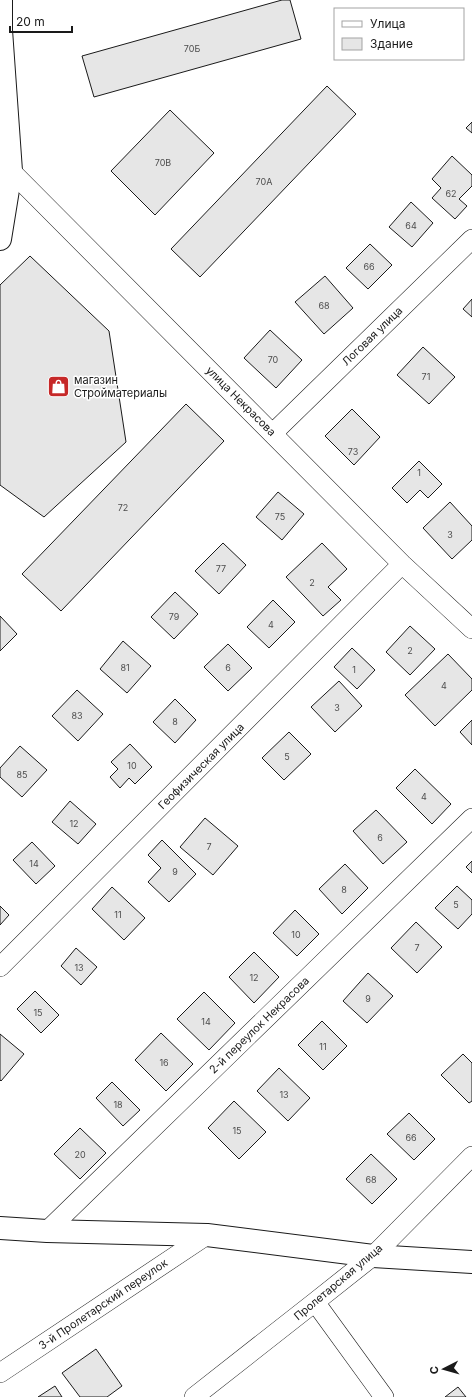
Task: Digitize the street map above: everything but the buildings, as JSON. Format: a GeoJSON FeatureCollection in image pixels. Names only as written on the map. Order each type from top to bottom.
{"type":"FeatureCollection","features":[{"type":"Feature","properties":{"kind":"street"},"geometry":{"type":"LineString","coordinates":[[0,238],[11,171],[1,30],[1,0]]}},
{"type":"Feature","properties":{"kind":"street","name":"улица Некрасова"},"geometry":{"type":"LineString","coordinates":[[11,171],[402,564],[472,629]]}},
{"type":"Feature","properties":{"kind":"street","name":"Логовая улица"},"geometry":{"type":"LineString","coordinates":[[272,433],[472,239]]}},
{"type":"Feature","properties":{"kind":"street","name":"Геофизическая улица"},"geometry":{"type":"LineString","coordinates":[[0,967],[402,564]]}},
{"type":"Feature","properties":{"kind":"street","name":"2-й переулок Некрасова"},"geometry":{"type":"LineString","coordinates":[[47,1231],[472,818]]}},
{"type":"Feature","properties":{"kind":"street","name":"Пролетарская улица"},"geometry":{"type":"LineString","coordinates":[[194,1397],[373,1256],[472,1156]]}},
{"type":"Feature","properties":{"kind":"street"},"geometry":{"type":"LineString","coordinates":[[0,1228],[47,1231],[206,1235],[373,1256],[472,1262]]}},
{"type":"Feature","properties":{"kind":"street","name":"3-й Пролетарский переулок"},"geometry":{"type":"LineString","coordinates":[[0,1373],[206,1235]]}},
{"type":"Feature","properties":{"kind":"street"},"geometry":{"type":"LineString","coordinates":[[315,1302],[384,1397]]}},
{"type":"Feature","properties":{"kind":"place","name":"магазин Стройматериалы"},"geometry":{"type":"Point","coordinates":[59,386]}}]}
